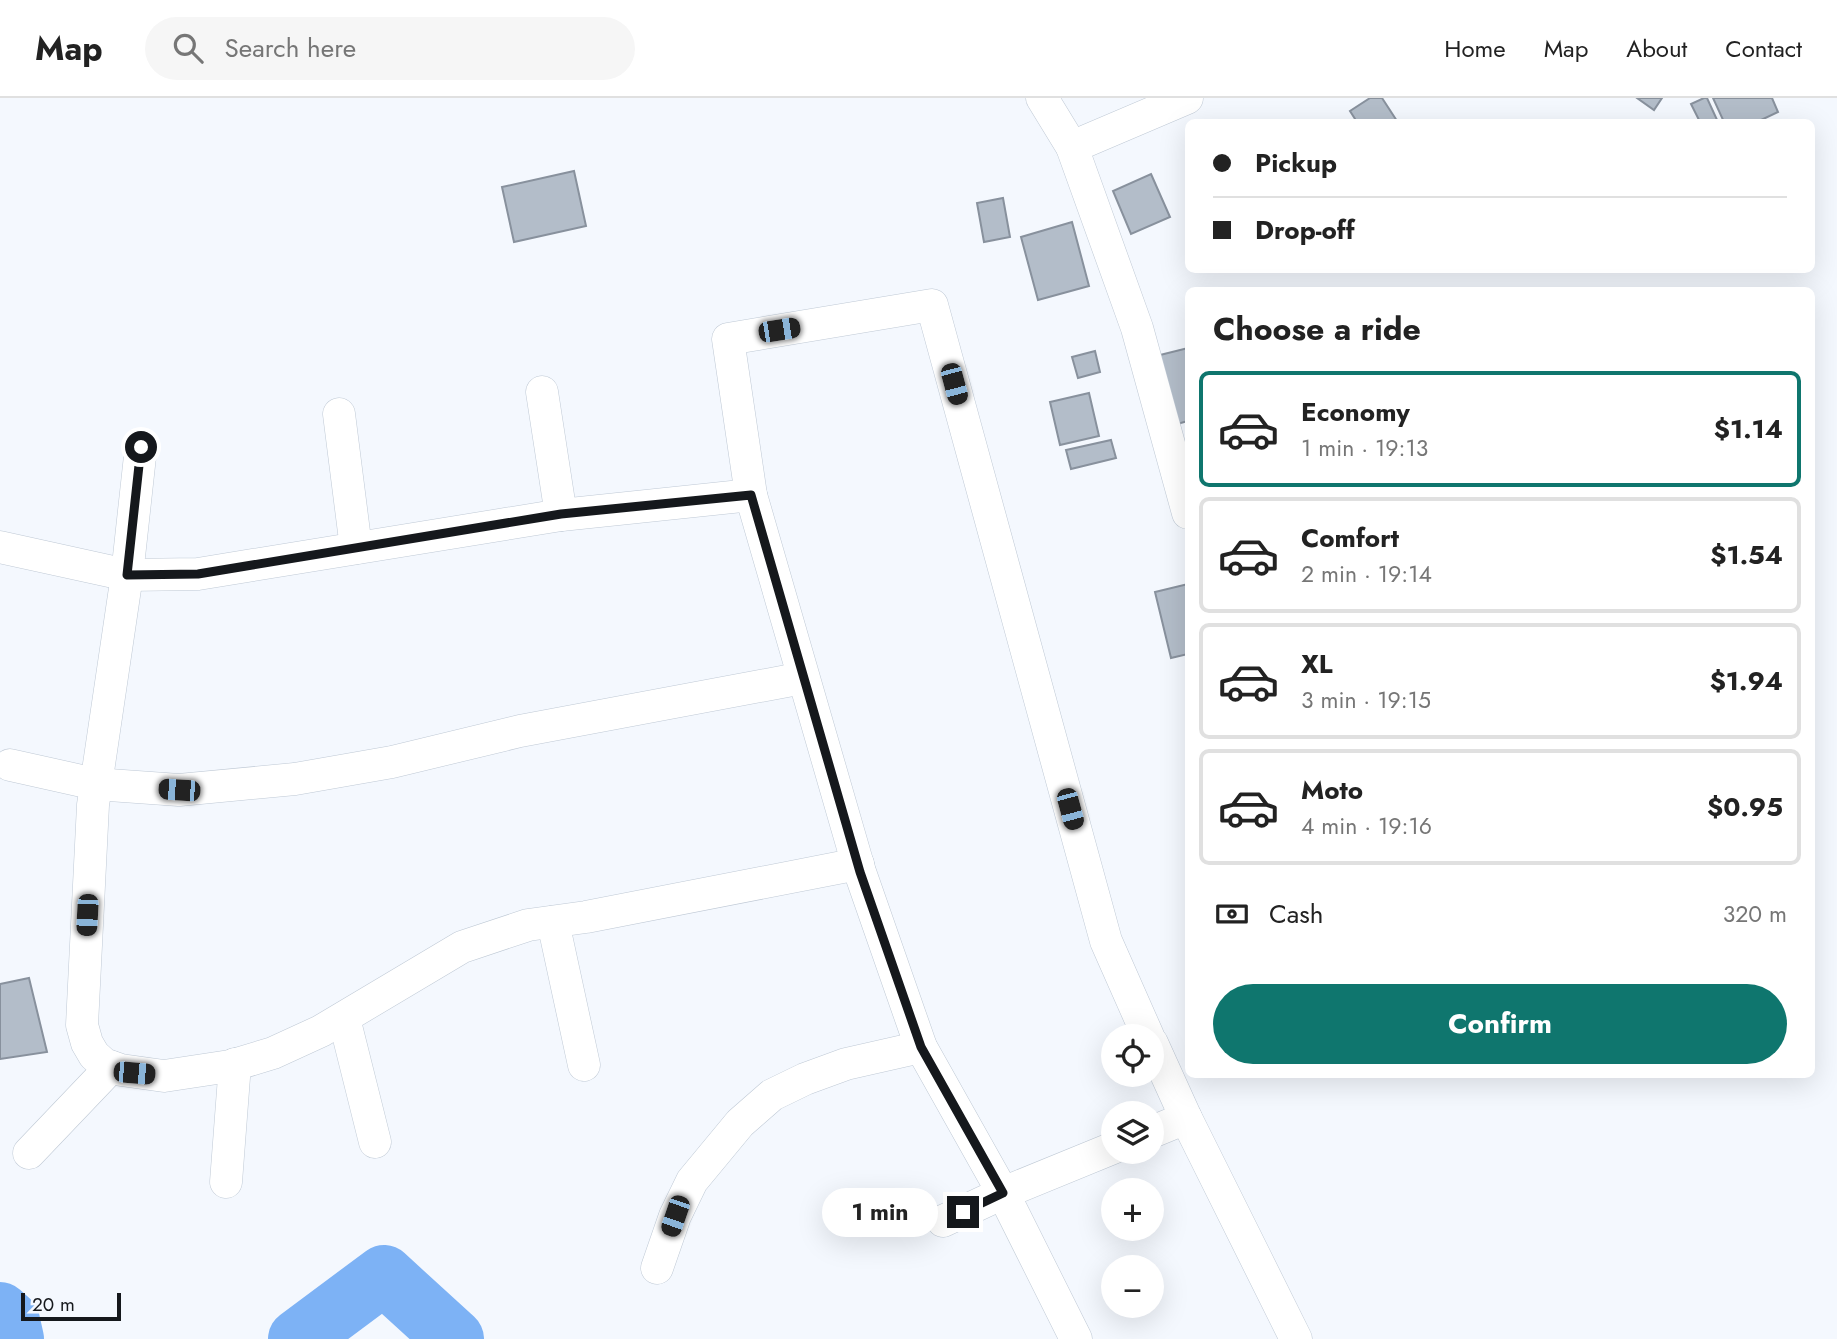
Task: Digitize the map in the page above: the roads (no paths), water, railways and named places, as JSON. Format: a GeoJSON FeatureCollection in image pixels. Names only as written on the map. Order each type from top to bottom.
{"type":"FeatureCollection","features":[{"type":"Feature","properties":{"kind":"street"},"geometry":{"type":"LineString","coordinates":[[1042,98],[1072,147],[1137,328],[1185,502]]}},
{"type":"Feature","properties":{"kind":"street"},"geometry":{"type":"LineString","coordinates":[[1072,147],[1187,98]]}},
{"type":"Feature","properties":{"kind":"street"},"geometry":{"type":"LineString","coordinates":[[1076,1339],[1003,1193],[921,1047],[858,864],[751,495],[729,339],[932,305],[1106,942],[1143,1024]]}},
{"type":"Feature","properties":{"kind":"street"},"geometry":{"type":"LineString","coordinates":[[542,392],[561,514]]}},
{"type":"Feature","properties":{"kind":"street"},"geometry":{"type":"LineString","coordinates":[[339,414],[356,548]]}},
{"type":"Feature","properties":{"kind":"street"},"geometry":{"type":"LineString","coordinates":[[141,447],[127,575],[95,784],[82,1025],[87,1044],[104,1064],[134,1073],[164,1076],[235,1064],[273,1053],[321,1031],[462,947],[528,925],[858,864]]}},
{"type":"Feature","properties":{"kind":"street"},"geometry":{"type":"LineString","coordinates":[[0,547],[127,575],[198,574],[561,514],[751,495]]}},
{"type":"Feature","properties":{"kind":"street"},"geometry":{"type":"LineString","coordinates":[[10,765],[95,784],[179,790],[295,779],[392,762],[520,731],[803,678]]}},
{"type":"Feature","properties":{"kind":"street"},"geometry":{"type":"LineString","coordinates":[[553,922],[584,1065]]}},
{"type":"Feature","properties":{"kind":"street"},"geometry":{"type":"LineString","coordinates":[[344,1017],[374,1142]]}},
{"type":"Feature","properties":{"kind":"street"},"geometry":{"type":"LineString","coordinates":[[657,1268],[675,1216],[692,1181],[740,1124],[772,1095],[846,1064],[921,1047]]}},
{"type":"Feature","properties":{"kind":"street"},"geometry":{"type":"LineString","coordinates":[[226,1182],[235,1064]]}},
{"type":"Feature","properties":{"kind":"street"},"geometry":{"type":"LineString","coordinates":[[29,1153],[111,1067]]}},
{"type":"Feature","properties":{"kind":"street"},"geometry":{"type":"LineString","coordinates":[[1164,1069],[1296,1339]]}},
{"type":"Feature","properties":{"kind":"street"},"geometry":{"type":"LineString","coordinates":[[1164,1127],[1186,1118]]}},
{"type":"Feature","properties":{"kind":"street"},"geometry":{"type":"LineString","coordinates":[[943,1221],[1101,1153]]}},
{"type":"Feature","properties":{"kind":"waterway"},"geometry":{"type":"LineString","coordinates":[[298,1339],[384,1275],[454,1339]]}},
{"type":"Feature","properties":{"kind":"waterway"},"geometry":{"type":"LineString","coordinates":[[0,1312],[10,1321],[14,1339]]}}]}
